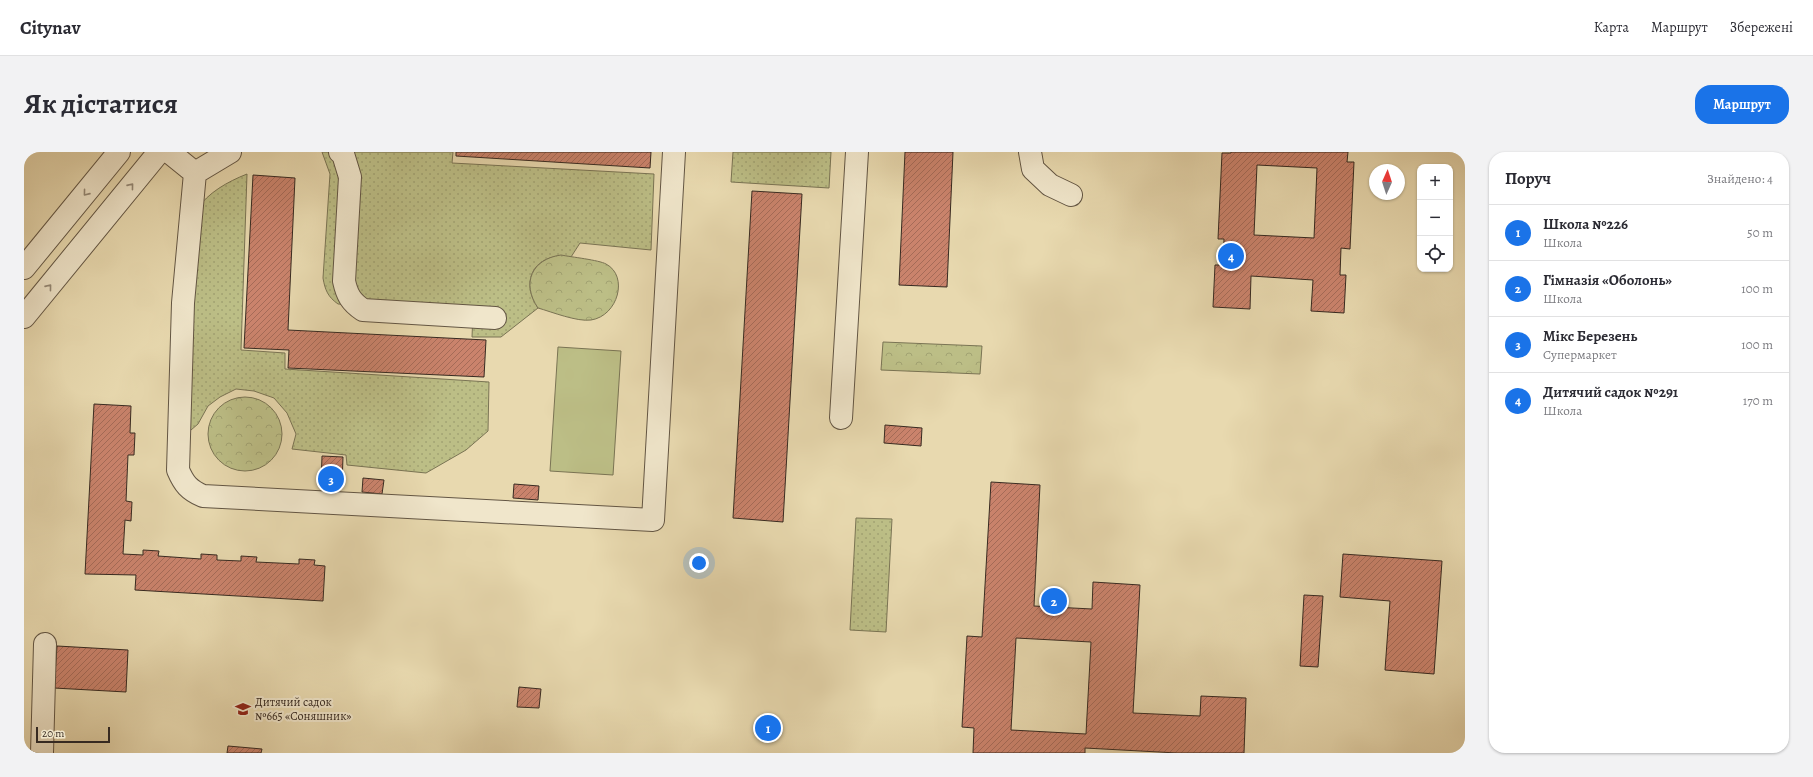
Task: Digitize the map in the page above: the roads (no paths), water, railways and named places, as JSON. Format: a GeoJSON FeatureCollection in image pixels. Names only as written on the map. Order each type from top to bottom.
{"type":"FeatureCollection","features":[{"type":"Feature","properties":{"kind":"street"},"geometry":{"type":"LineString","coordinates":[[24,268],[119,152]]}},
{"type":"Feature","properties":{"kind":"street"},"geometry":{"type":"LineString","coordinates":[[24,317],[159,152]]}},
{"type":"Feature","properties":{"kind":"street"},"geometry":{"type":"LineString","coordinates":[[169,152],[195,174]]}},
{"type":"Feature","properties":{"kind":"street"},"geometry":{"type":"LineString","coordinates":[[195,174],[230,152]]}},
{"type":"Feature","properties":{"kind":"street"},"geometry":{"type":"LineString","coordinates":[[340,152],[343,154],[350,177],[344,281],[347,294],[353,303],[363,310],[495,318]]}},
{"type":"Feature","properties":{"kind":"street"},"geometry":{"type":"LineString","coordinates":[[195,174],[183,303],[178,470],[182,481],[191,491],[203,496],[653,520],[674,152]]}},
{"type":"Feature","properties":{"kind":"street"},"geometry":{"type":"LineString","coordinates":[[840,418],[857,152]]}},
{"type":"Feature","properties":{"kind":"street"},"geometry":{"type":"LineString","coordinates":[[1030,152],[1033,169],[1050,186],[1071,195]]}},
{"type":"Feature","properties":{"kind":"street"},"geometry":{"type":"LineString","coordinates":[[42,753],[45,644]]}},
{"type":"Feature","properties":{"kind":"place","name":"Дитячий садок №291"},"geometry":{"type":"Point","coordinates":[1231,256]}},
{"type":"Feature","properties":{"kind":"place","name":"Мікс Березень"},"geometry":{"type":"Point","coordinates":[331,479]}},
{"type":"Feature","properties":{"kind":"place","name":"Гімназія «Оболонь»"},"geometry":{"type":"Point","coordinates":[1054,601]}},
{"type":"Feature","properties":{"kind":"place","name":"Дитячий садок №665 «Соняшник»"},"geometry":{"type":"Point","coordinates":[243,709]}},
{"type":"Feature","properties":{"kind":"place","name":"Школа №226"},"geometry":{"type":"Point","coordinates":[768,728]}}]}
